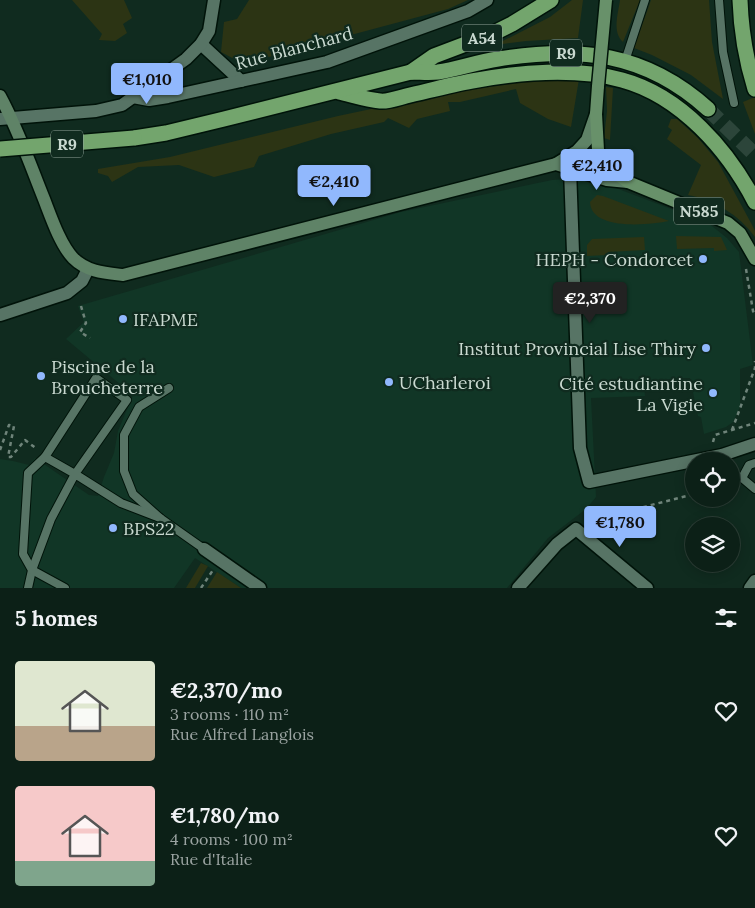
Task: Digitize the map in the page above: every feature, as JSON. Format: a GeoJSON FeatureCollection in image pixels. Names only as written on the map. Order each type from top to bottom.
{"type":"FeatureCollection","features":[{"type":"Feature","properties":{"kind":"highway","name":"A54"},"geometry":{"type":"LineString","coordinates":[[411,72],[434,56],[492,34],[512,24],[550,0]]}},
{"type":"Feature","properties":{"kind":"highway"},"geometry":{"type":"LineString","coordinates":[[740,0],[745,47],[755,89]]}},
{"type":"Feature","properties":{"kind":"highway","name":"R9"},"geometry":{"type":"LineString","coordinates":[[0,149],[134,138],[166,133],[411,72],[436,72],[498,59],[554,53],[605,56],[625,61],[667,78],[691,94],[708,109]]}},
{"type":"Feature","properties":{"kind":"highway"},"geometry":{"type":"LineString","coordinates":[[338,91],[381,102],[471,81],[521,74],[562,72],[591,74],[622,80],[647,90],[693,120],[721,148],[755,202]]}},
{"type":"Feature","properties":{"kind":"main road","name":"N585"},"geometry":{"type":"LineString","coordinates":[[606,0],[596,114],[598,150],[605,166],[628,182],[728,223],[740,233],[755,259]]}},
{"type":"Feature","properties":{"kind":"main road"},"geometry":{"type":"LineString","coordinates":[[0,96],[6,118],[62,240],[73,258],[88,269]]}},
{"type":"Feature","properties":{"kind":"main road","name":"N585"},"geometry":{"type":"LineString","coordinates":[[88,269],[104,273],[123,274],[556,164],[577,151],[588,140],[596,114]]}},
{"type":"Feature","properties":{"kind":"main road","name":"N585"},"geometry":{"type":"LineString","coordinates":[[556,164],[615,182],[628,182]]}},
{"type":"Feature","properties":{"kind":"street"},"geometry":{"type":"LineString","coordinates":[[6,118],[96,111],[122,105],[186,59],[201,44],[209,31],[214,0]]}},
{"type":"Feature","properties":{"kind":"street","name":"Rue Blanchard"},"geometry":{"type":"LineString","coordinates":[[133,97],[149,100],[168,97],[327,62],[468,11],[487,0]]}},
{"type":"Feature","properties":{"kind":"street"},"geometry":{"type":"LineString","coordinates":[[201,44],[241,81]]}},
{"type":"Feature","properties":{"kind":"street"},"geometry":{"type":"LineString","coordinates":[[570,169],[580,448],[588,482],[685,461]]}},
{"type":"Feature","properties":{"kind":"street"},"geometry":{"type":"LineString","coordinates":[[0,315],[67,293],[82,281],[88,269]]}},
{"type":"Feature","properties":{"kind":"street"},"geometry":{"type":"LineString","coordinates":[[731,452],[755,444]]}},
{"type":"Feature","properties":{"kind":"street"},"geometry":{"type":"LineString","coordinates":[[518,588],[557,544],[576,528],[647,588]]}},
{"type":"Feature","properties":{"kind":"street"},"geometry":{"type":"LineString","coordinates":[[204,549],[260,588]]}},
{"type":"Feature","properties":{"kind":"street"},"geometry":{"type":"LineString","coordinates":[[750,588],[755,581]]}},
{"type":"Feature","properties":{"kind":"lane"},"geometry":{"type":"LineString","coordinates":[[625,61],[645,0]]}},
{"type":"Feature","properties":{"kind":"lane"},"geometry":{"type":"LineString","coordinates":[[719,0],[723,52],[734,103]]}},
{"type":"Feature","properties":{"kind":"lane"},"geometry":{"type":"LineString","coordinates":[[28,588],[32,570],[51,519],[75,474],[128,400],[96,378],[45,457],[28,473],[23,554],[32,570],[64,588]]}},
{"type":"Feature","properties":{"kind":"lane"},"geometry":{"type":"LineString","coordinates":[[169,388],[139,407],[124,434],[124,471],[133,494],[160,518],[204,549]]}},
{"type":"Feature","properties":{"kind":"lane"},"geometry":{"type":"LineString","coordinates":[[45,457],[121,504],[160,518]]}},
{"type":"Feature","properties":{"kind":"lane"},"geometry":{"type":"LineString","coordinates":[[755,463],[749,465],[742,478],[755,489]]}},
{"type":"Feature","properties":{"kind":"path"},"geometry":{"type":"LineString","coordinates":[[81,306],[86,323],[80,332],[90,338]]}},
{"type":"Feature","properties":{"kind":"path"},"geometry":{"type":"LineString","coordinates":[[732,430],[755,368],[755,361]]}},
{"type":"Feature","properties":{"kind":"path"},"geometry":{"type":"LineString","coordinates":[[712,452],[715,435],[755,423]]}},
{"type":"Feature","properties":{"kind":"path"},"geometry":{"type":"LineString","coordinates":[[0,450],[9,425],[14,426],[8,457],[12,457],[25,440],[34,446]]}},
{"type":"Feature","properties":{"kind":"path"},"geometry":{"type":"LineString","coordinates":[[588,539],[597,519],[685,496]]}},
{"type":"Feature","properties":{"kind":"path"},"geometry":{"type":"LineString","coordinates":[[201,588],[219,560]]}},
{"type":"Feature","properties":{"kind":"shaded area"},"geometry":{"type":"Polygon","coordinates":[[[72,0],[124,0],[132,18],[123,24],[127,33],[115,41],[99,40],[102,34],[72,0]]]}},
{"type":"Feature","properties":{"kind":"shaded area"},"geometry":{"type":"Polygon","coordinates":[[[249,0],[468,0],[448,9],[261,59],[236,60],[221,52],[224,22],[237,19],[249,0]]]}},
{"type":"Feature","properties":{"kind":"shaded area"},"geometry":{"type":"Polygon","coordinates":[[[572,0],[583,0],[578,38],[495,45],[550,17],[572,0]]]}},
{"type":"Feature","properties":{"kind":"shaded area"},"geometry":{"type":"Polygon","coordinates":[[[620,0],[640,0],[623,42],[617,28],[620,0]]]}},
{"type":"Feature","properties":{"kind":"shaded area"},"geometry":{"type":"Polygon","coordinates":[[[651,0],[709,0],[712,42],[723,99],[691,75],[634,48],[651,0]]]}},
{"type":"Feature","properties":{"kind":"shaded area"},"geometry":{"type":"Polygon","coordinates":[[[553,78],[579,79],[571,127],[548,119],[520,103],[516,89],[460,102],[448,102],[450,111],[417,119],[409,128],[388,118],[384,122],[331,134],[259,156],[254,167],[214,177],[179,165],[138,167],[112,182],[108,176],[98,173],[98,169],[170,157],[338,116],[494,83],[553,78]]]}},
{"type":"Feature","properties":{"kind":"shaded area"},"geometry":{"type":"Polygon","coordinates":[[[606,87],[613,88],[610,140],[604,138],[607,111],[606,87]]]}},
{"type":"Feature","properties":{"kind":"shaded area"},"geometry":{"type":"Polygon","coordinates":[[[755,97],[755,134],[743,102],[755,97]]]}},
{"type":"Feature","properties":{"kind":"shaded area"},"geometry":{"type":"Polygon","coordinates":[[[671,119],[677,119],[698,138],[718,162],[755,231],[755,237],[734,215],[708,201],[688,195],[701,165],[667,139],[672,130],[668,127],[671,119]]]}},
{"type":"Feature","properties":{"kind":"shaded area","name":"UCharleroi"},"geometry":{"type":"Polygon","coordinates":[[[581,178],[600,182],[708,223],[727,238],[739,252],[753,365],[740,369],[740,407],[733,422],[726,427],[704,434],[690,378],[675,378],[644,386],[645,396],[591,398],[596,497],[586,509],[548,538],[507,588],[241,588],[195,558],[174,588],[0,588],[0,459],[29,465],[35,458],[89,495],[98,496],[114,453],[118,431],[133,395],[66,339],[84,322],[78,306],[401,212],[552,180],[581,178]]]}},
{"type":"Feature","properties":{"kind":"shaded area"},"geometry":{"type":"Polygon","coordinates":[[[597,195],[669,221],[648,224],[610,222],[600,218],[593,211],[590,202],[597,195]]]}},
{"type":"Feature","properties":{"kind":"shaded area"},"geometry":{"type":"Polygon","coordinates":[[[676,236],[721,237],[727,250],[714,251],[714,248],[677,249],[676,236]]]}},
{"type":"Feature","properties":{"kind":"shaded area"},"geometry":{"type":"Polygon","coordinates":[[[644,237],[645,250],[608,252],[608,255],[587,256],[587,245],[592,239],[644,237]]]}},
{"type":"Feature","properties":{"kind":"shaded area"},"geometry":{"type":"Polygon","coordinates":[[[201,563],[208,566],[195,588],[186,588],[201,563]]]}},
{"type":"Feature","properties":{"kind":"shaded area"},"geometry":{"type":"Polygon","coordinates":[[[217,572],[241,588],[207,588],[217,572]]]}},
{"type":"Feature","properties":{"kind":"tunnel"},"geometry":{"type":"LineString","coordinates":[[708,109],[755,155]]}},
{"type":"Feature","properties":{"kind":"place","name":"HEPH - Condorcet"},"geometry":{"type":"Point","coordinates":[703,259]}},
{"type":"Feature","properties":{"kind":"place","name":"IFAPME"},"geometry":{"type":"Point","coordinates":[123,319]}},
{"type":"Feature","properties":{"kind":"place","name":"Institut Provincial Lise Thiry"},"geometry":{"type":"Point","coordinates":[706,348]}},
{"type":"Feature","properties":{"kind":"place","name":"Piscine de la Broucheterre"},"geometry":{"type":"Point","coordinates":[41,376]}},
{"type":"Feature","properties":{"kind":"place","name":"UCharleroi"},"geometry":{"type":"Point","coordinates":[389,382]}},
{"type":"Feature","properties":{"kind":"place","name":"Cité estudiantine La Vigie"},"geometry":{"type":"Point","coordinates":[713,393]}},
{"type":"Feature","properties":{"kind":"place","name":"BPS22"},"geometry":{"type":"Point","coordinates":[113,528]}}]}
